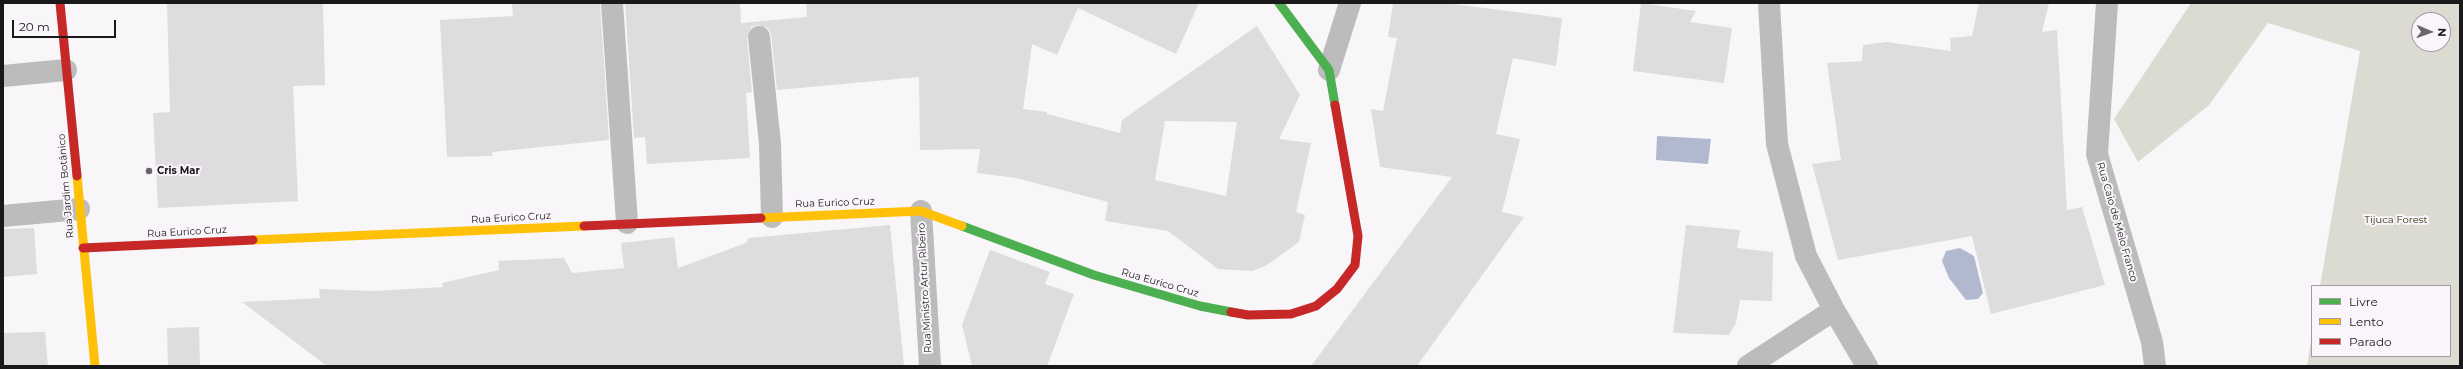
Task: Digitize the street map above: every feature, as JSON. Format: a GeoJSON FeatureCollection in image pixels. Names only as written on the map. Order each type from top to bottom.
{"type":"FeatureCollection","features":[{"type":"Feature","properties":{"kind":"street","name":"Rua Jardim Botânico"},"geometry":{"type":"LineString","coordinates":[[60,3],[94,366]]}},
{"type":"Feature","properties":{"kind":"street"},"geometry":{"type":"LineString","coordinates":[[612,3],[627,223]]}},
{"type":"Feature","properties":{"kind":"street"},"geometry":{"type":"LineString","coordinates":[[1279,3],[1329,70]]}},
{"type":"Feature","properties":{"kind":"street"},"geometry":{"type":"LineString","coordinates":[[1329,70],[1350,3]]}},
{"type":"Feature","properties":{"kind":"street"},"geometry":{"type":"LineString","coordinates":[[1769,3],[1777,144],[1806,256],[1834,310],[1867,366]]}},
{"type":"Feature","properties":{"kind":"street","name":"Rua Caio de Melo Franco"},"geometry":{"type":"LineString","coordinates":[[2106,3],[2098,154],[2152,342],[2155,366]]}},
{"type":"Feature","properties":{"kind":"street"},"geometry":{"type":"LineString","coordinates":[[759,37],[770,144],[772,217]]}},
{"type":"Feature","properties":{"kind":"street"},"geometry":{"type":"LineString","coordinates":[[3,76],[66,70]]}},
{"type":"Feature","properties":{"kind":"street","name":"Rua Eurico Cruz"},"geometry":{"type":"LineString","coordinates":[[83,248],[921,211],[1094,275],[1200,306],[1248,315],[1291,314],[1316,306],[1337,289],[1355,265],[1358,236],[1329,70]]}},
{"type":"Feature","properties":{"kind":"street"},"geometry":{"type":"LineString","coordinates":[[3,216],[79,209]]}},
{"type":"Feature","properties":{"kind":"street","name":"Rua Ministro Artur Ribeiro"},"geometry":{"type":"LineString","coordinates":[[921,211],[930,366]]}},
{"type":"Feature","properties":{"kind":"street"},"geometry":{"type":"LineString","coordinates":[[1759,363],[1834,310]]}},
{"type":"Feature","properties":{"kind":"green space","name":"Tijuca Forest"},"geometry":{"type":"Polygon","coordinates":[[[2191,3],[2460,3],[2460,366],[2307,366],[2311,340],[2311,357],[2451,357],[2451,285],[2320,285],[2360,51],[2268,23],[2209,105],[2138,162],[2114,119],[2191,3]]]}},
{"type":"Feature","properties":{"kind":"water"},"geometry":{"type":"Polygon","coordinates":[[[1657,136],[1711,139],[1708,164],[1656,160],[1657,136]]]}},
{"type":"Feature","properties":{"kind":"water"},"geometry":{"type":"Polygon","coordinates":[[[1960,248],[1974,256],[1983,293],[1978,299],[1966,300],[1949,278],[1942,261],[1946,251],[1960,248]]]}},
{"type":"Feature","properties":{"kind":"building"},"geometry":{"type":"Polygon","coordinates":[[[167,3],[323,3],[325,85],[293,86],[298,201],[158,208],[153,113],[170,112],[167,3]]]}},
{"type":"Feature","properties":{"kind":"building"},"geometry":{"type":"Polygon","coordinates":[[[512,3],[600,3],[609,140],[492,152],[493,156],[447,157],[440,20],[513,16],[512,3]]]}},
{"type":"Feature","properties":{"kind":"building"},"geometry":{"type":"Polygon","coordinates":[[[625,3],[740,3],[741,23],[807,17],[806,3],[1199,3],[1176,54],[1078,8],[1057,55],[1032,44],[1023,109],[1047,112],[1047,114],[1120,133],[1122,120],[1257,26],[1300,95],[1279,139],[1311,143],[1296,212],[1305,215],[1299,242],[1267,265],[1252,271],[1218,269],[1168,231],[1105,221],[1108,202],[1016,178],[977,173],[980,149],[920,150],[919,77],[777,90],[771,35],[769,29],[758,25],[751,27],[747,38],[752,92],[746,93],[750,158],[647,164],[645,137],[634,138],[625,3]],[[1165,121],[1155,180],[1226,196],[1237,122],[1165,121]]]}},
{"type":"Feature","properties":{"kind":"building"},"geometry":{"type":"Polygon","coordinates":[[[1393,3],[1446,3],[1562,18],[1556,66],[1513,58],[1496,134],[1520,139],[1502,212],[1524,217],[1417,366],[1311,366],[1452,177],[1380,167],[1371,109],[1383,111],[1397,38],[1388,37],[1393,3]]]}},
{"type":"Feature","properties":{"kind":"building"},"geometry":{"type":"Polygon","coordinates":[[[1641,3],[1696,11],[1690,22],[1732,28],[1724,83],[1633,71],[1641,3]]]}},
{"type":"Feature","properties":{"kind":"building"},"geometry":{"type":"Polygon","coordinates":[[[1979,3],[2049,3],[2042,32],[2057,30],[2067,210],[2082,207],[2105,285],[1991,314],[1972,236],[1838,260],[1812,164],[1841,160],[1827,63],[1862,61],[1863,45],[1887,42],[1951,51],[1950,38],[1972,36],[1979,3]]]}},
{"type":"Feature","properties":{"kind":"building"},"geometry":{"type":"Polygon","coordinates":[[[890,225],[904,366],[327,366],[242,302],[320,298],[319,289],[373,291],[443,287],[442,283],[499,270],[498,261],[564,258],[572,273],[624,268],[621,243],[674,237],[678,268],[746,243],[749,238],[890,225]]]}},
{"type":"Feature","properties":{"kind":"building"},"geometry":{"type":"Polygon","coordinates":[[[1686,225],[1740,230],[1737,248],[1773,252],[1772,301],[1740,300],[1736,323],[1729,335],[1673,333],[1686,225]]]}},
{"type":"Feature","properties":{"kind":"building"},"geometry":{"type":"Polygon","coordinates":[[[34,228],[37,274],[3,277],[3,229],[34,228]]]}},
{"type":"Feature","properties":{"kind":"building"},"geometry":{"type":"Polygon","coordinates":[[[990,250],[1050,272],[1045,284],[1074,294],[1047,366],[972,366],[962,325],[990,250]]]}},
{"type":"Feature","properties":{"kind":"building"},"geometry":{"type":"Polygon","coordinates":[[[199,327],[200,366],[168,366],[167,328],[199,327]]]}},
{"type":"Feature","properties":{"kind":"building"},"geometry":{"type":"Polygon","coordinates":[[[45,332],[48,366],[3,366],[3,333],[45,332]]]}},
{"type":"Feature","properties":{"kind":"traffic: fast"},"geometry":{"type":"LineString","coordinates":[[1279,3],[1329,70],[1335,105]]}},
{"type":"Feature","properties":{"kind":"traffic: fast"},"geometry":{"type":"LineString","coordinates":[[962,226],[1094,275],[1200,306],[1231,312]]}},
{"type":"Feature","properties":{"kind":"traffic: slow"},"geometry":{"type":"LineString","coordinates":[[77,176],[95,366]]}},
{"type":"Feature","properties":{"kind":"traffic: slow"},"geometry":{"type":"LineString","coordinates":[[761,218],[921,211],[962,226]]}},
{"type":"Feature","properties":{"kind":"traffic: slow"},"geometry":{"type":"LineString","coordinates":[[253,240],[584,226]]}},
{"type":"Feature","properties":{"kind":"traffic: jam"},"geometry":{"type":"LineString","coordinates":[[60,3],[77,176]]}},
{"type":"Feature","properties":{"kind":"traffic: jam"},"geometry":{"type":"LineString","coordinates":[[1231,312],[1248,315],[1291,314],[1316,306],[1337,289],[1355,265],[1358,236],[1335,105]]}},
{"type":"Feature","properties":{"kind":"traffic: jam"},"geometry":{"type":"LineString","coordinates":[[584,226],[761,218]]}},
{"type":"Feature","properties":{"kind":"traffic: jam"},"geometry":{"type":"LineString","coordinates":[[83,248],[253,240]]}},
{"type":"Feature","properties":{"kind":"place","name":"Cris Mar"},"geometry":{"type":"Point","coordinates":[149,171]}}]}
